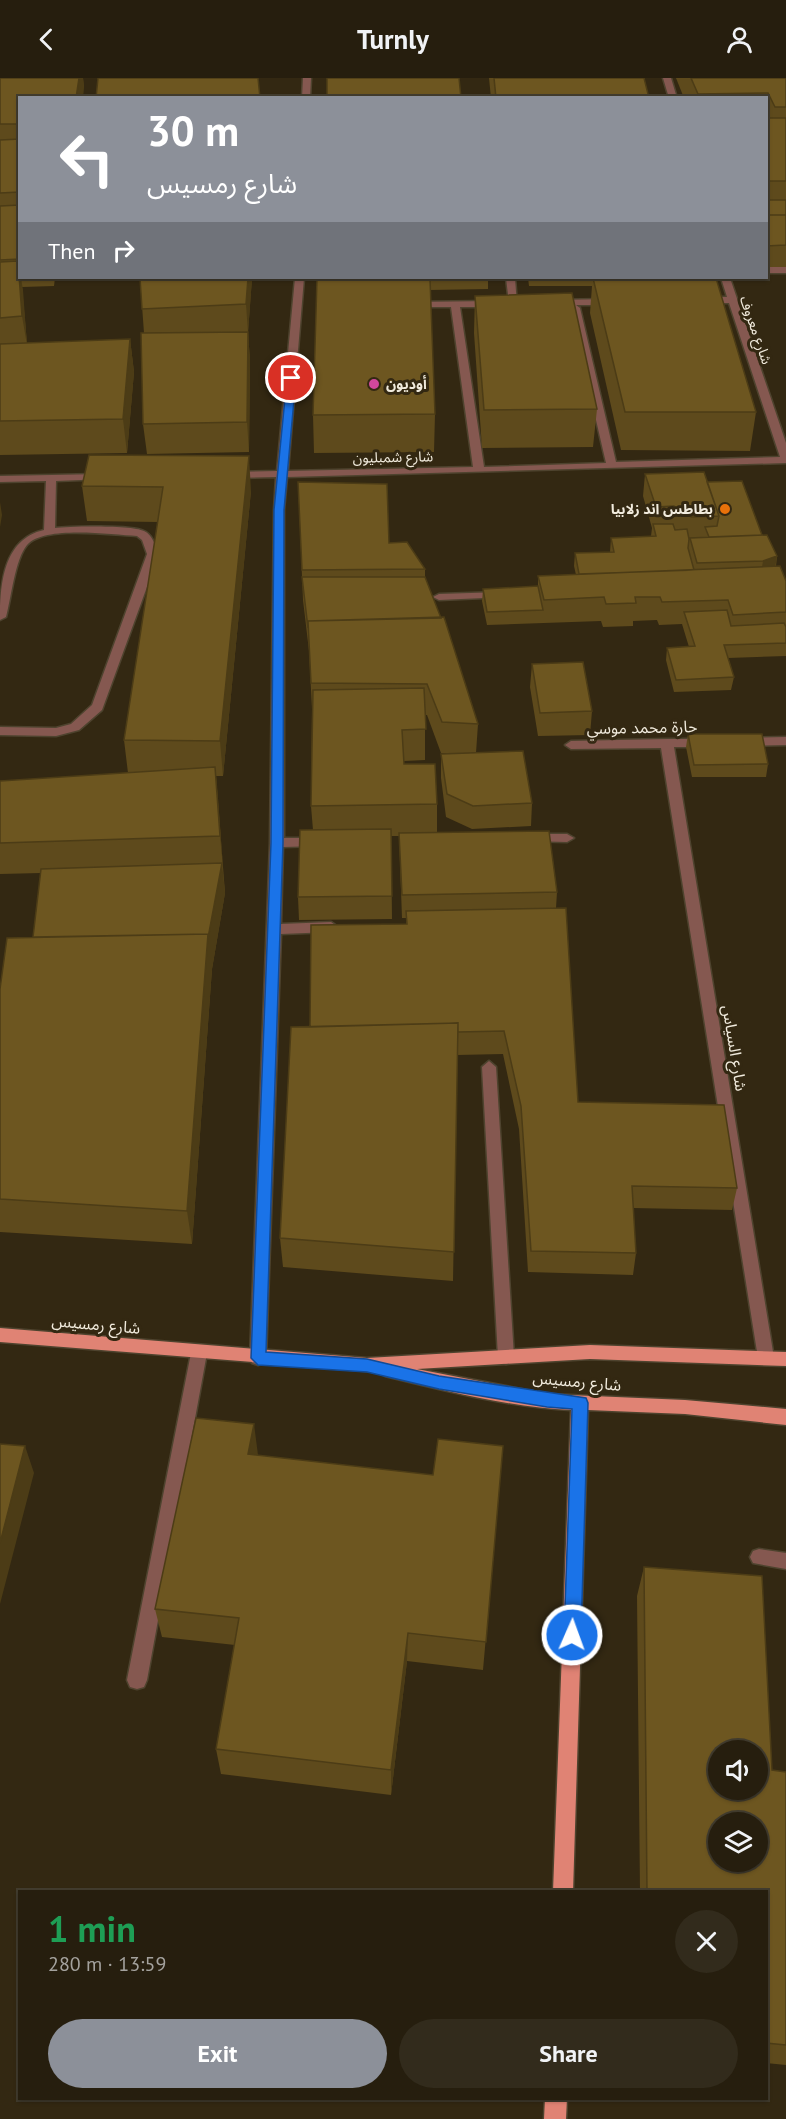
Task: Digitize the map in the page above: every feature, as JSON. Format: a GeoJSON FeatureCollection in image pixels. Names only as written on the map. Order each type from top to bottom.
{"type":"FeatureCollection","features":[{"type":"Feature","properties":{"kind":"main road","name":"شارع رمسيس"},"geometry":{"type":"LineString","coordinates":[[0,1335],[258,1358],[367,1365],[590,1352],[786,1359]]}},
{"type":"Feature","properties":{"kind":"main road","name":"شارع رمسيس"},"geometry":{"type":"LineString","coordinates":[[367,1365],[439,1382],[547,1401],[684,1407],[786,1417]]}},
{"type":"Feature","properties":{"kind":"main road"},"geometry":{"type":"LineString","coordinates":[[563,1890],[580,1403]]}},
{"type":"Feature","properties":{"kind":"main road"},"geometry":{"type":"LineString","coordinates":[[555,2119],[556,2100]]}},
{"type":"Feature","properties":{"kind":"street"},"geometry":{"type":"LineString","coordinates":[[306,96],[307,78]]}},
{"type":"Feature","properties":{"kind":"street"},"geometry":{"type":"LineString","coordinates":[[667,78],[672,96]]}},
{"type":"Feature","properties":{"kind":"street"},"geometry":{"type":"LineString","coordinates":[[768,270],[786,270]]}},
{"type":"Feature","properties":{"kind":"street"},"geometry":{"type":"LineString","coordinates":[[258,1358],[277,843],[279,510],[299,279]]}},
{"type":"Feature","properties":{"kind":"street"},"geometry":{"type":"LineString","coordinates":[[510,279],[513,303]]}},
{"type":"Feature","properties":{"kind":"street","name":"شارع معروف"},"geometry":{"type":"LineString","coordinates":[[725,279],[786,459]]}},
{"type":"Feature","properties":{"kind":"street"},"geometry":{"type":"LineString","coordinates":[[697,300],[731,300]]}},
{"type":"Feature","properties":{"kind":"street"},"geometry":{"type":"LineString","coordinates":[[573,302],[612,466]]}},
{"type":"Feature","properties":{"kind":"street"},"geometry":{"type":"LineString","coordinates":[[537,303],[618,302]]}},
{"type":"Feature","properties":{"kind":"street"},"geometry":{"type":"LineString","coordinates":[[399,306],[525,303]]}},
{"type":"Feature","properties":{"kind":"street"},"geometry":{"type":"LineString","coordinates":[[455,305],[479,470]]}},
{"type":"Feature","properties":{"kind":"street"},"geometry":{"type":"LineString","coordinates":[[298,306],[309,306]]}},
{"type":"Feature","properties":{"kind":"street","name":"شارع شمبليون"},"geometry":{"type":"LineString","coordinates":[[224,475],[479,470],[786,459]]}},
{"type":"Feature","properties":{"kind":"street"},"geometry":{"type":"LineString","coordinates":[[0,479],[109,477]]}},
{"type":"Feature","properties":{"kind":"street"},"geometry":{"type":"LineString","coordinates":[[49,532],[51,479]]}},
{"type":"Feature","properties":{"kind":"street"},"geometry":{"type":"LineString","coordinates":[[0,617],[22,544],[33,536],[49,532],[140,533],[147,538],[153,554],[98,707],[75,727],[56,732],[0,730]]}},
{"type":"Feature","properties":{"kind":"street"},"geometry":{"type":"LineString","coordinates":[[439,597],[511,595]]}},
{"type":"Feature","properties":{"kind":"street","name":"حارة محمد موسي"},"geometry":{"type":"LineString","coordinates":[[571,745],[786,741]]}},
{"type":"Feature","properties":{"kind":"street","name":"شارع السياس"},"geometry":{"type":"LineString","coordinates":[[667,743],[766,1358]]}},
{"type":"Feature","properties":{"kind":"street"},"geometry":{"type":"LineString","coordinates":[[520,839],[567,838]]}},
{"type":"Feature","properties":{"kind":"street"},"geometry":{"type":"LineString","coordinates":[[277,843],[335,842]]}},
{"type":"Feature","properties":{"kind":"street"},"geometry":{"type":"LineString","coordinates":[[274,929],[344,927]]}},
{"type":"Feature","properties":{"kind":"street"},"geometry":{"type":"LineString","coordinates":[[489,1067],[506,1357]]}},
{"type":"Feature","properties":{"kind":"street"},"geometry":{"type":"LineString","coordinates":[[137,1680],[199,1353]]}},
{"type":"Feature","properties":{"kind":"street"},"geometry":{"type":"LineString","coordinates":[[759,1557],[786,1560]]}},
{"type":"Feature","properties":{"kind":"building"},"geometry":{"type":"Polygon","coordinates":[[[0,78],[79,78],[76,96],[18,96],[18,124],[0,124],[0,78]]]}},
{"type":"Feature","properties":{"kind":"building"},"geometry":{"type":"Polygon","coordinates":[[[98,78],[258,78],[260,96],[96,96],[98,78]]]}},
{"type":"Feature","properties":{"kind":"building"},"geometry":{"type":"Polygon","coordinates":[[[327,78],[459,78],[461,96],[327,96],[327,78]]]}},
{"type":"Feature","properties":{"kind":"building"},"geometry":{"type":"Polygon","coordinates":[[[494,78],[644,78],[648,96],[496,96],[494,78]]]}},
{"type":"Feature","properties":{"kind":"building"},"geometry":{"type":"Polygon","coordinates":[[[691,78],[786,78],[786,107],[775,107],[768,93],[698,94],[691,78]]]}},
{"type":"Feature","properties":{"kind":"building"},"geometry":{"type":"Polygon","coordinates":[[[768,118],[786,118],[786,181],[768,181],[768,118]]]}},
{"type":"Feature","properties":{"kind":"building"},"geometry":{"type":"Polygon","coordinates":[[[18,139],[18,192],[0,193],[0,140],[18,139]]]}},
{"type":"Feature","properties":{"kind":"building"},"geometry":{"type":"Polygon","coordinates":[[[768,200],[786,200],[786,215],[768,215],[768,200]]]}},
{"type":"Feature","properties":{"kind":"building"},"geometry":{"type":"Polygon","coordinates":[[[18,205],[18,259],[0,260],[0,206],[18,205]]]}},
{"type":"Feature","properties":{"kind":"building"},"geometry":{"type":"Polygon","coordinates":[[[768,215],[786,215],[786,245],[768,246],[768,215]]]}},
{"type":"Feature","properties":{"kind":"building"},"geometry":{"type":"Polygon","coordinates":[[[18,261],[22,316],[0,318],[0,262],[18,261]]]}},
{"type":"Feature","properties":{"kind":"building"},"geometry":{"type":"Polygon","coordinates":[[[140,279],[248,279],[246,304],[142,309],[140,279]]]}},
{"type":"Feature","properties":{"kind":"building","name":"أوديون"},"geometry":{"type":"Polygon","coordinates":[[[317,279],[430,279],[435,414],[313,415],[317,279]]]}},
{"type":"Feature","properties":{"kind":"building"},"geometry":{"type":"Polygon","coordinates":[[[593,279],[716,279],[756,412],[625,412],[593,279]]]}},
{"type":"Feature","properties":{"kind":"building"},"geometry":{"type":"Polygon","coordinates":[[[572,293],[597,409],[484,410],[475,296],[572,293]]]}},
{"type":"Feature","properties":{"kind":"building"},"geometry":{"type":"Polygon","coordinates":[[[248,332],[247,422],[143,424],[141,333],[248,332]]]}},
{"type":"Feature","properties":{"kind":"building"},"geometry":{"type":"Polygon","coordinates":[[[130,339],[123,419],[0,421],[0,344],[130,339]]]}},
{"type":"Feature","properties":{"kind":"building"},"geometry":{"type":"Polygon","coordinates":[[[89,455],[249,456],[220,741],[124,740],[163,487],[82,486],[89,455]]]}},
{"type":"Feature","properties":{"kind":"building"},"geometry":{"type":"Polygon","coordinates":[[[704,472],[719,516],[691,517],[689,511],[676,511],[674,506],[656,507],[645,474],[704,472]]]}},
{"type":"Feature","properties":{"kind":"building"},"geometry":{"type":"Polygon","coordinates":[[[742,481],[762,535],[709,537],[705,527],[717,526],[719,516],[707,482],[742,481]]]}},
{"type":"Feature","properties":{"kind":"building"},"geometry":{"type":"Polygon","coordinates":[[[298,482],[387,484],[389,543],[407,542],[425,569],[302,570],[298,482]]]}},
{"type":"Feature","properties":{"kind":"building"},"geometry":{"type":"Polygon","coordinates":[[[653,524],[673,524],[675,530],[687,529],[688,548],[694,570],[579,574],[575,553],[614,552],[611,538],[656,536],[653,524]]]}},
{"type":"Feature","properties":{"kind":"building"},"geometry":{"type":"Polygon","coordinates":[[[767,535],[777,556],[763,561],[697,563],[690,538],[767,535]]]}},
{"type":"Feature","properties":{"kind":"building"},"geometry":{"type":"Polygon","coordinates":[[[780,566],[786,581],[786,612],[733,615],[728,600],[662,602],[660,597],[635,597],[636,603],[606,604],[604,597],[544,600],[538,576],[780,566]]]}},
{"type":"Feature","properties":{"kind":"building"},"geometry":{"type":"Polygon","coordinates":[[[302,577],[425,577],[441,618],[308,621],[308,628],[302,577]]]}},
{"type":"Feature","properties":{"kind":"building"},"geometry":{"type":"Polygon","coordinates":[[[538,586],[543,610],[487,612],[483,589],[538,586]]]}},
{"type":"Feature","properties":{"kind":"building"},"geometry":{"type":"Polygon","coordinates":[[[727,610],[731,626],[784,623],[786,643],[724,645],[734,677],[676,680],[667,648],[695,646],[684,612],[727,610]]]}},
{"type":"Feature","properties":{"kind":"building"},"geometry":{"type":"Polygon","coordinates":[[[444,617],[478,724],[442,722],[427,684],[311,683],[308,621],[444,617]]]}},
{"type":"Feature","properties":{"kind":"building"},"geometry":{"type":"Polygon","coordinates":[[[583,662],[592,711],[540,713],[532,664],[583,662]]]}},
{"type":"Feature","properties":{"kind":"building"},"geometry":{"type":"Polygon","coordinates":[[[424,688],[426,729],[402,730],[404,764],[435,764],[437,804],[311,806],[313,690],[424,688]]]}},
{"type":"Feature","properties":{"kind":"building"},"geometry":{"type":"Polygon","coordinates":[[[688,734],[762,734],[768,764],[694,765],[688,734]]]}},
{"type":"Feature","properties":{"kind":"building"},"geometry":{"type":"Polygon","coordinates":[[[523,751],[532,803],[473,806],[447,794],[441,754],[523,751]]]}},
{"type":"Feature","properties":{"kind":"building"},"geometry":{"type":"Polygon","coordinates":[[[215,767],[220,836],[0,843],[0,781],[215,767]]]}},
{"type":"Feature","properties":{"kind":"building"},"geometry":{"type":"Polygon","coordinates":[[[391,829],[392,896],[298,897],[300,830],[391,829]]]}},
{"type":"Feature","properties":{"kind":"building"},"geometry":{"type":"Polygon","coordinates":[[[549,831],[557,892],[402,895],[399,833],[549,831]]]}},
{"type":"Feature","properties":{"kind":"building"},"geometry":{"type":"Polygon","coordinates":[[[222,863],[208,938],[208,934],[33,937],[41,869],[222,863]]]}},
{"type":"Feature","properties":{"kind":"building"},"geometry":{"type":"Polygon","coordinates":[[[566,908],[578,1102],[724,1105],[737,1188],[632,1186],[636,1253],[531,1251],[521,1106],[504,1031],[458,1032],[458,1023],[310,1027],[311,925],[407,924],[406,911],[566,908]]]}},
{"type":"Feature","properties":{"kind":"building"},"geometry":{"type":"Polygon","coordinates":[[[208,934],[187,1211],[0,1199],[0,989],[7,938],[208,934]]]}},
{"type":"Feature","properties":{"kind":"building"},"geometry":{"type":"Polygon","coordinates":[[[458,1023],[454,1252],[280,1238],[291,1027],[458,1023]]]}},
{"type":"Feature","properties":{"kind":"building"},"geometry":{"type":"Polygon","coordinates":[[[196,1418],[254,1424],[248,1454],[433,1475],[438,1439],[503,1446],[486,1642],[408,1633],[391,1770],[216,1749],[239,1618],[155,1609],[196,1418]]]}},
{"type":"Feature","properties":{"kind":"building"},"geometry":{"type":"Polygon","coordinates":[[[0,1444],[25,1446],[0,1543],[0,1444]]]}},
{"type":"Feature","properties":{"kind":"building"},"geometry":{"type":"Polygon","coordinates":[[[644,1567],[762,1576],[772,1770],[786,1772],[786,2045],[768,2043],[768,1890],[647,1890],[644,1567]]]}},
{"type":"Feature","properties":{"kind":"place","name":"أوديون"},"geometry":{"type":"Point","coordinates":[374,384]}},
{"type":"Feature","properties":{"kind":"place","name":"بطاطس اند زلابيا"},"geometry":{"type":"Point","coordinates":[725,509]}},
{"type":"Feature","properties":{"kind":"route"},"geometry":{"type":"LineString","coordinates":[[291,378],[279,510],[277,843],[258,1358],[367,1365],[439,1382],[547,1401],[580,1403],[572,1635]]}}]}
